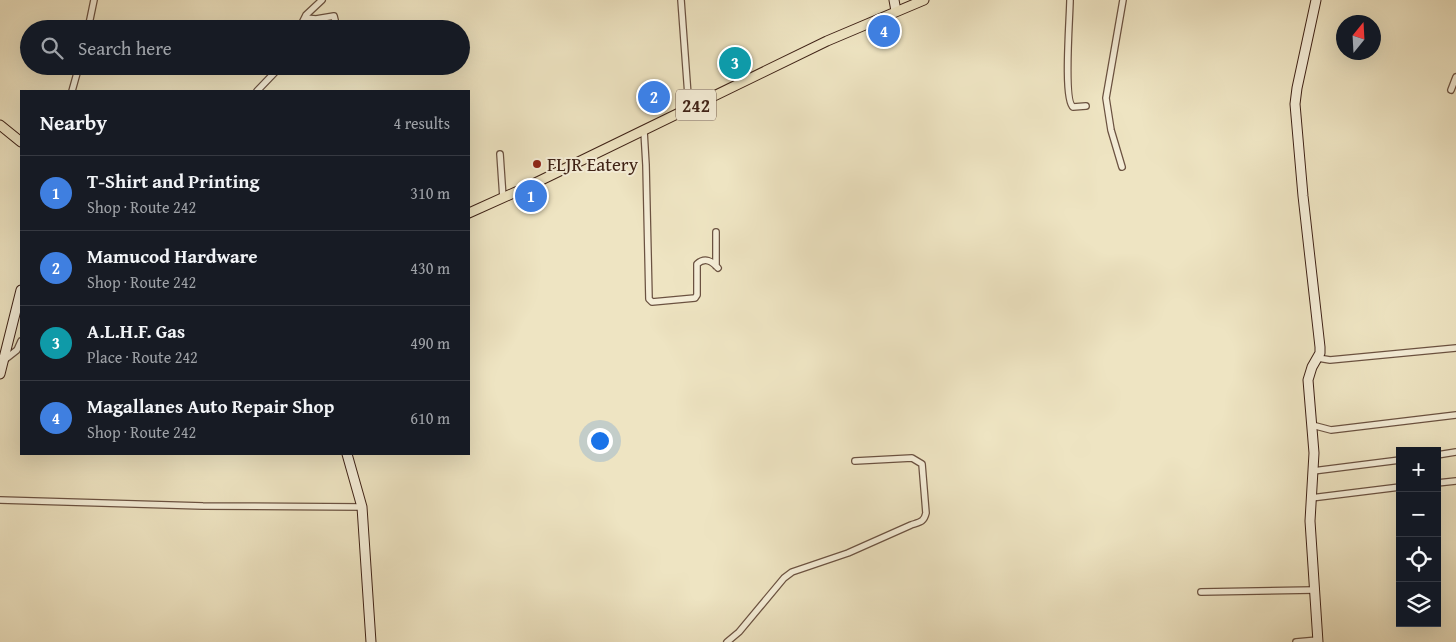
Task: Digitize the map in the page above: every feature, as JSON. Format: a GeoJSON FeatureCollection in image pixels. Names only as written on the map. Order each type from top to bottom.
{"type":"FeatureCollection","features":[{"type":"Feature","properties":{"kind":"main road","name":"242"},"geometry":{"type":"LineString","coordinates":[[470,213],[644,131],[819,45],[924,0]]}},
{"type":"Feature","properties":{"kind":"main road"},"geometry":{"type":"LineString","coordinates":[[0,126],[20,141]]}},
{"type":"Feature","properties":{"kind":"street"},"geometry":{"type":"LineString","coordinates":[[90,20],[94,0]]}},
{"type":"Feature","properties":{"kind":"street"},"geometry":{"type":"LineString","coordinates":[[304,18],[322,0]]}},
{"type":"Feature","properties":{"kind":"street"},"geometry":{"type":"LineString","coordinates":[[681,0],[689,109]]}},
{"type":"Feature","properties":{"kind":"street"},"geometry":{"type":"LineString","coordinates":[[894,0],[896,11]]}},
{"type":"Feature","properties":{"kind":"street"},"geometry":{"type":"LineString","coordinates":[[1070,0],[1067,75],[1070,103],[1073,107],[1086,106]]}},
{"type":"Feature","properties":{"kind":"street"},"geometry":{"type":"LineString","coordinates":[[1122,167],[1110,130],[1106,98],[1123,0]]}},
{"type":"Feature","properties":{"kind":"street"},"geometry":{"type":"LineString","coordinates":[[1296,642],[1318,641],[1310,520],[1313,471],[1312,425],[1308,380],[1312,367],[1318,358],[1320,347],[1295,104],[1316,0]]}},
{"type":"Feature","properties":{"kind":"street"},"geometry":{"type":"LineString","coordinates":[[304,18],[316,19],[334,16],[335,20]]}},
{"type":"Feature","properties":{"kind":"street"},"geometry":{"type":"LineString","coordinates":[[72,90],[76,75]]}},
{"type":"Feature","properties":{"kind":"street"},"geometry":{"type":"LineString","coordinates":[[258,90],[274,75]]}},
{"type":"Feature","properties":{"kind":"street"},"geometry":{"type":"LineString","coordinates":[[1451,90],[1456,77]]}},
{"type":"Feature","properties":{"kind":"street"},"geometry":{"type":"LineString","coordinates":[[644,131],[649,299],[652,302],[694,298],[697,295],[697,264],[704,260],[710,261],[717,267],[716,232]]}},
{"type":"Feature","properties":{"kind":"street"},"geometry":{"type":"LineString","coordinates":[[500,154],[503,198]]}},
{"type":"Feature","properties":{"kind":"street"},"geometry":{"type":"LineString","coordinates":[[0,374],[20,294]]}},
{"type":"Feature","properties":{"kind":"street"},"geometry":{"type":"LineString","coordinates":[[3,361],[17,350],[20,343]]}},
{"type":"Feature","properties":{"kind":"street"},"geometry":{"type":"LineString","coordinates":[[1318,358],[1330,360],[1456,348]]}},
{"type":"Feature","properties":{"kind":"street"},"geometry":{"type":"LineString","coordinates":[[1312,425],[1331,430],[1456,415]]}},
{"type":"Feature","properties":{"kind":"street"},"geometry":{"type":"LineString","coordinates":[[1441,454],[1456,452]]}},
{"type":"Feature","properties":{"kind":"street"},"geometry":{"type":"LineString","coordinates":[[347,455],[362,507],[371,642]]}},
{"type":"Feature","properties":{"kind":"street"},"geometry":{"type":"LineString","coordinates":[[727,642],[739,632],[788,575],[922,522],[926,513],[922,464],[912,458],[855,461]]}},
{"type":"Feature","properties":{"kind":"street"},"geometry":{"type":"LineString","coordinates":[[1313,471],[1396,461]]}},
{"type":"Feature","properties":{"kind":"street"},"geometry":{"type":"LineString","coordinates":[[1441,483],[1456,481]]}},
{"type":"Feature","properties":{"kind":"street"},"geometry":{"type":"LineString","coordinates":[[1311,498],[1396,487]]}},
{"type":"Feature","properties":{"kind":"street"},"geometry":{"type":"LineString","coordinates":[[0,500],[209,506],[362,507]]}},
{"type":"Feature","properties":{"kind":"street"},"geometry":{"type":"LineString","coordinates":[[1201,592],[1314,590]]}},
{"type":"Feature","properties":{"kind":"place","name":"Magallanes Auto Repair Shop"},"geometry":{"type":"Point","coordinates":[884,31]}},
{"type":"Feature","properties":{"kind":"place","name":"A.L.H.F. Gas"},"geometry":{"type":"Point","coordinates":[735,63]}},
{"type":"Feature","properties":{"kind":"place","name":"Mamucod Hardware"},"geometry":{"type":"Point","coordinates":[654,97]}},
{"type":"Feature","properties":{"kind":"place","name":"FLJR Eatery"},"geometry":{"type":"Point","coordinates":[537,164]}},
{"type":"Feature","properties":{"kind":"place","name":"T-Shirt and Printing"},"geometry":{"type":"Point","coordinates":[531,196]}}]}
